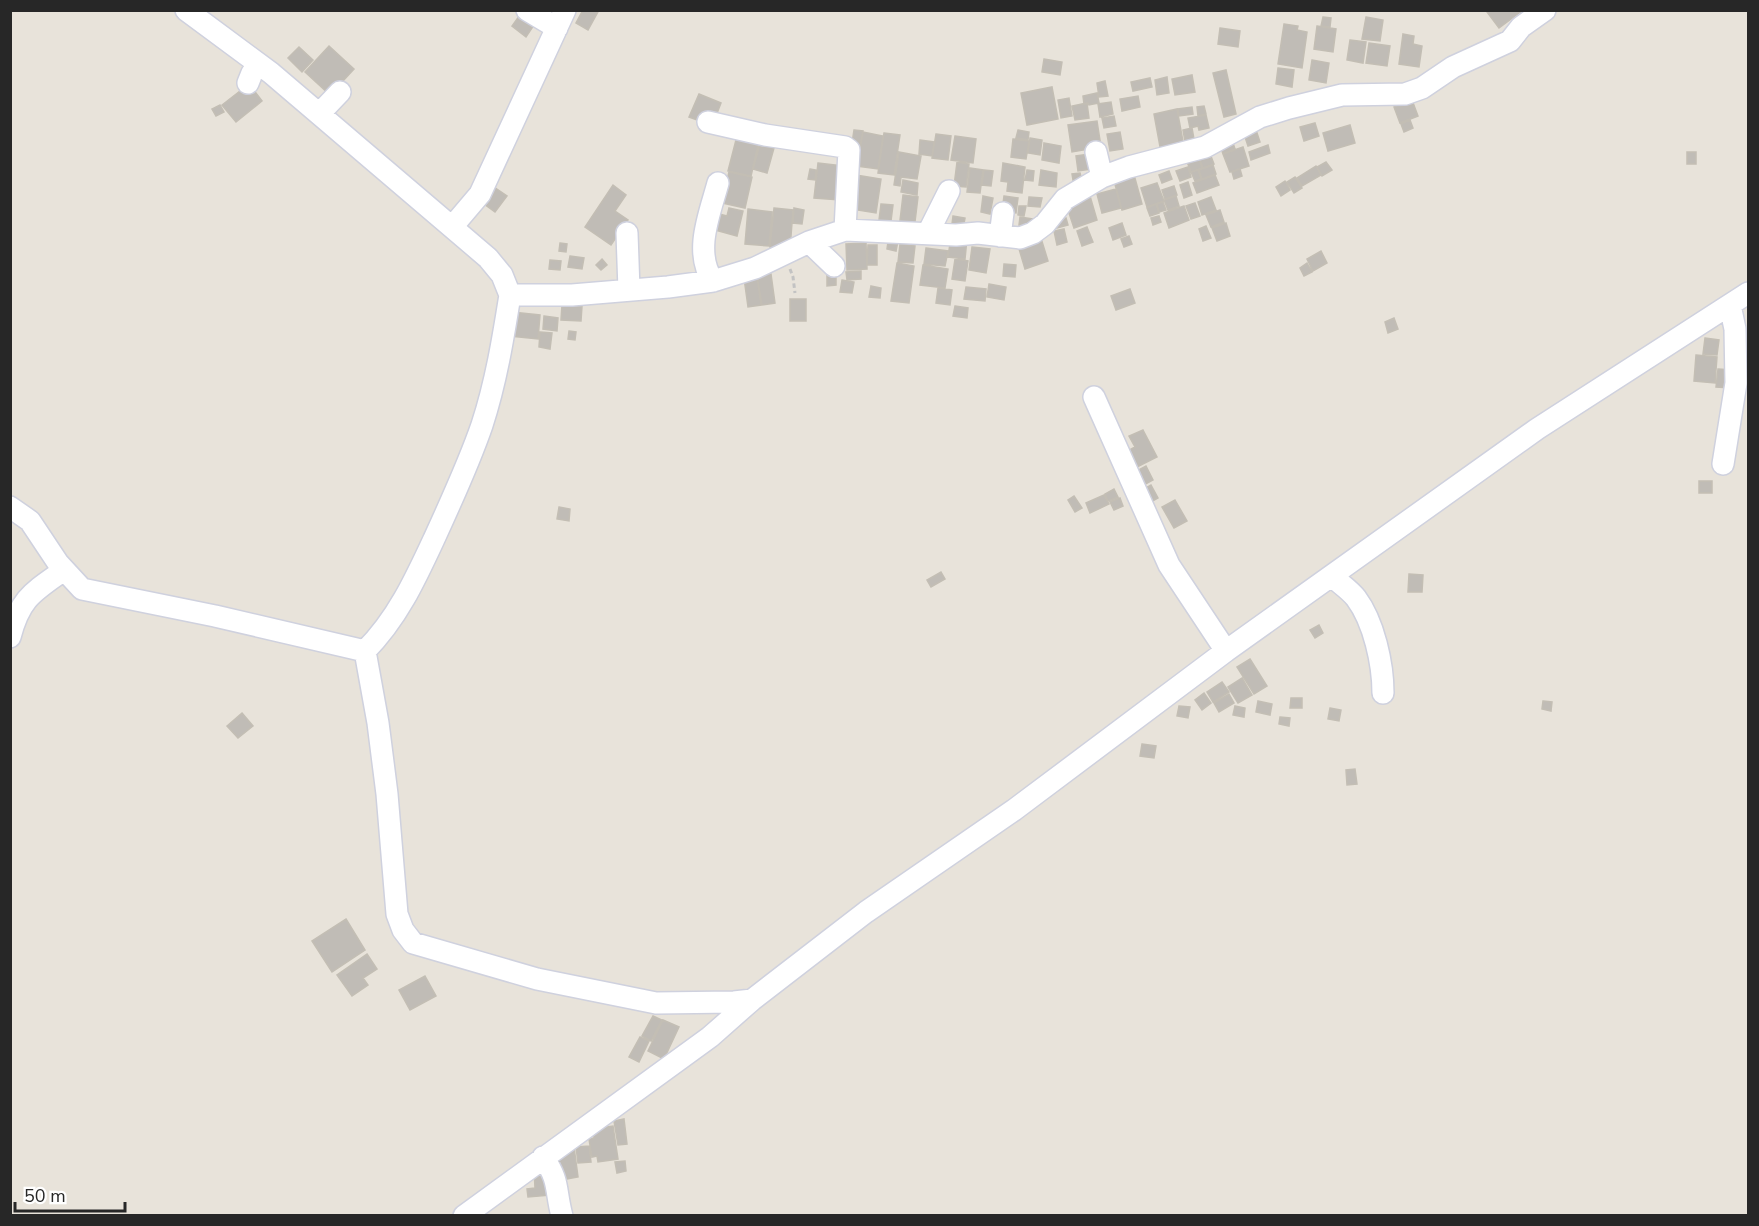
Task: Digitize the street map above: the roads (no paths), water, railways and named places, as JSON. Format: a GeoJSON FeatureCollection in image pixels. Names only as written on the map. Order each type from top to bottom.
{"type":"FeatureCollection","features":[{"type":"Feature","properties":{"kind":"street"},"geometry":{"type":"LineString","coordinates":[[186,10],[320,114],[488,258],[502,275],[510,295],[501,355],[482,425],[449,507],[411,589],[383,633],[365,651]]}},
{"type":"Feature","properties":{"kind":"street"},"geometry":{"type":"LineString","coordinates":[[452,227],[480,194],[561,19],[527,10]]}},
{"type":"Feature","properties":{"kind":"street"},"geometry":{"type":"LineString","coordinates":[[510,295],[572,295],[713,281],[755,268],[809,242],[845,230],[956,235],[978,233],[1020,238],[1034,234],[1056,212],[1065,199],[1102,177],[1129,167],[1205,147],[1260,117],[1289,108],[1342,95],[1405,94],[1422,88],[1453,67],[1510,41],[1521,27],[1545,10]]}},
{"type":"Feature","properties":{"kind":"street"},"geometry":{"type":"LineString","coordinates":[[248,83],[252,73],[261,66]]}},
{"type":"Feature","properties":{"kind":"street"},"geometry":{"type":"LineString","coordinates":[[320,114],[340,92]]}},
{"type":"Feature","properties":{"kind":"street"},"geometry":{"type":"LineString","coordinates":[[708,122],[765,135],[845,147],[849,150],[845,230]]}},
{"type":"Feature","properties":{"kind":"street"},"geometry":{"type":"LineString","coordinates":[[1096,152],[1102,177]]}},
{"type":"Feature","properties":{"kind":"street"},"geometry":{"type":"LineString","coordinates":[[713,281],[706,270],[703,256],[706,228],[718,183]]}},
{"type":"Feature","properties":{"kind":"street"},"geometry":{"type":"LineString","coordinates":[[928,233],[949,191]]}},
{"type":"Feature","properties":{"kind":"street"},"geometry":{"type":"LineString","coordinates":[[1000,236],[1003,213]]}},
{"type":"Feature","properties":{"kind":"street"},"geometry":{"type":"LineString","coordinates":[[627,233],[629,291]]}},
{"type":"Feature","properties":{"kind":"street"},"geometry":{"type":"LineString","coordinates":[[809,242],[834,266]]}},
{"type":"Feature","properties":{"kind":"street"},"geometry":{"type":"LineString","coordinates":[[464,1215],[710,1037],[752,1000],[866,912],[1014,810],[1227,651],[1538,429],[1749,293]]}},
{"type":"Feature","properties":{"kind":"street"},"geometry":{"type":"LineString","coordinates":[[1722,464],[1736,383],[1735,329],[1730,305]]}},
{"type":"Feature","properties":{"kind":"street"},"geometry":{"type":"LineString","coordinates":[[1094,397],[1169,565],[1227,651]]}},
{"type":"Feature","properties":{"kind":"street"},"geometry":{"type":"LineString","coordinates":[[10,507],[30,521],[64,570],[82,589],[215,616],[365,651]]}},
{"type":"Feature","properties":{"kind":"street"},"geometry":{"type":"LineString","coordinates":[[10,637],[16,615],[26,600],[37,589],[64,570]]}},
{"type":"Feature","properties":{"kind":"street"},"geometry":{"type":"LineString","coordinates":[[1332,576],[1356,598],[1369,623],[1383,672],[1383,693]]}},
{"type":"Feature","properties":{"kind":"street"},"geometry":{"type":"LineString","coordinates":[[365,651],[386,784],[398,914],[403,930],[413,943],[537,979],[656,1003],[752,1000]]}},
{"type":"Feature","properties":{"kind":"street"},"geometry":{"type":"LineString","coordinates":[[543,1157],[555,1178],[562,1215]]}}]}
